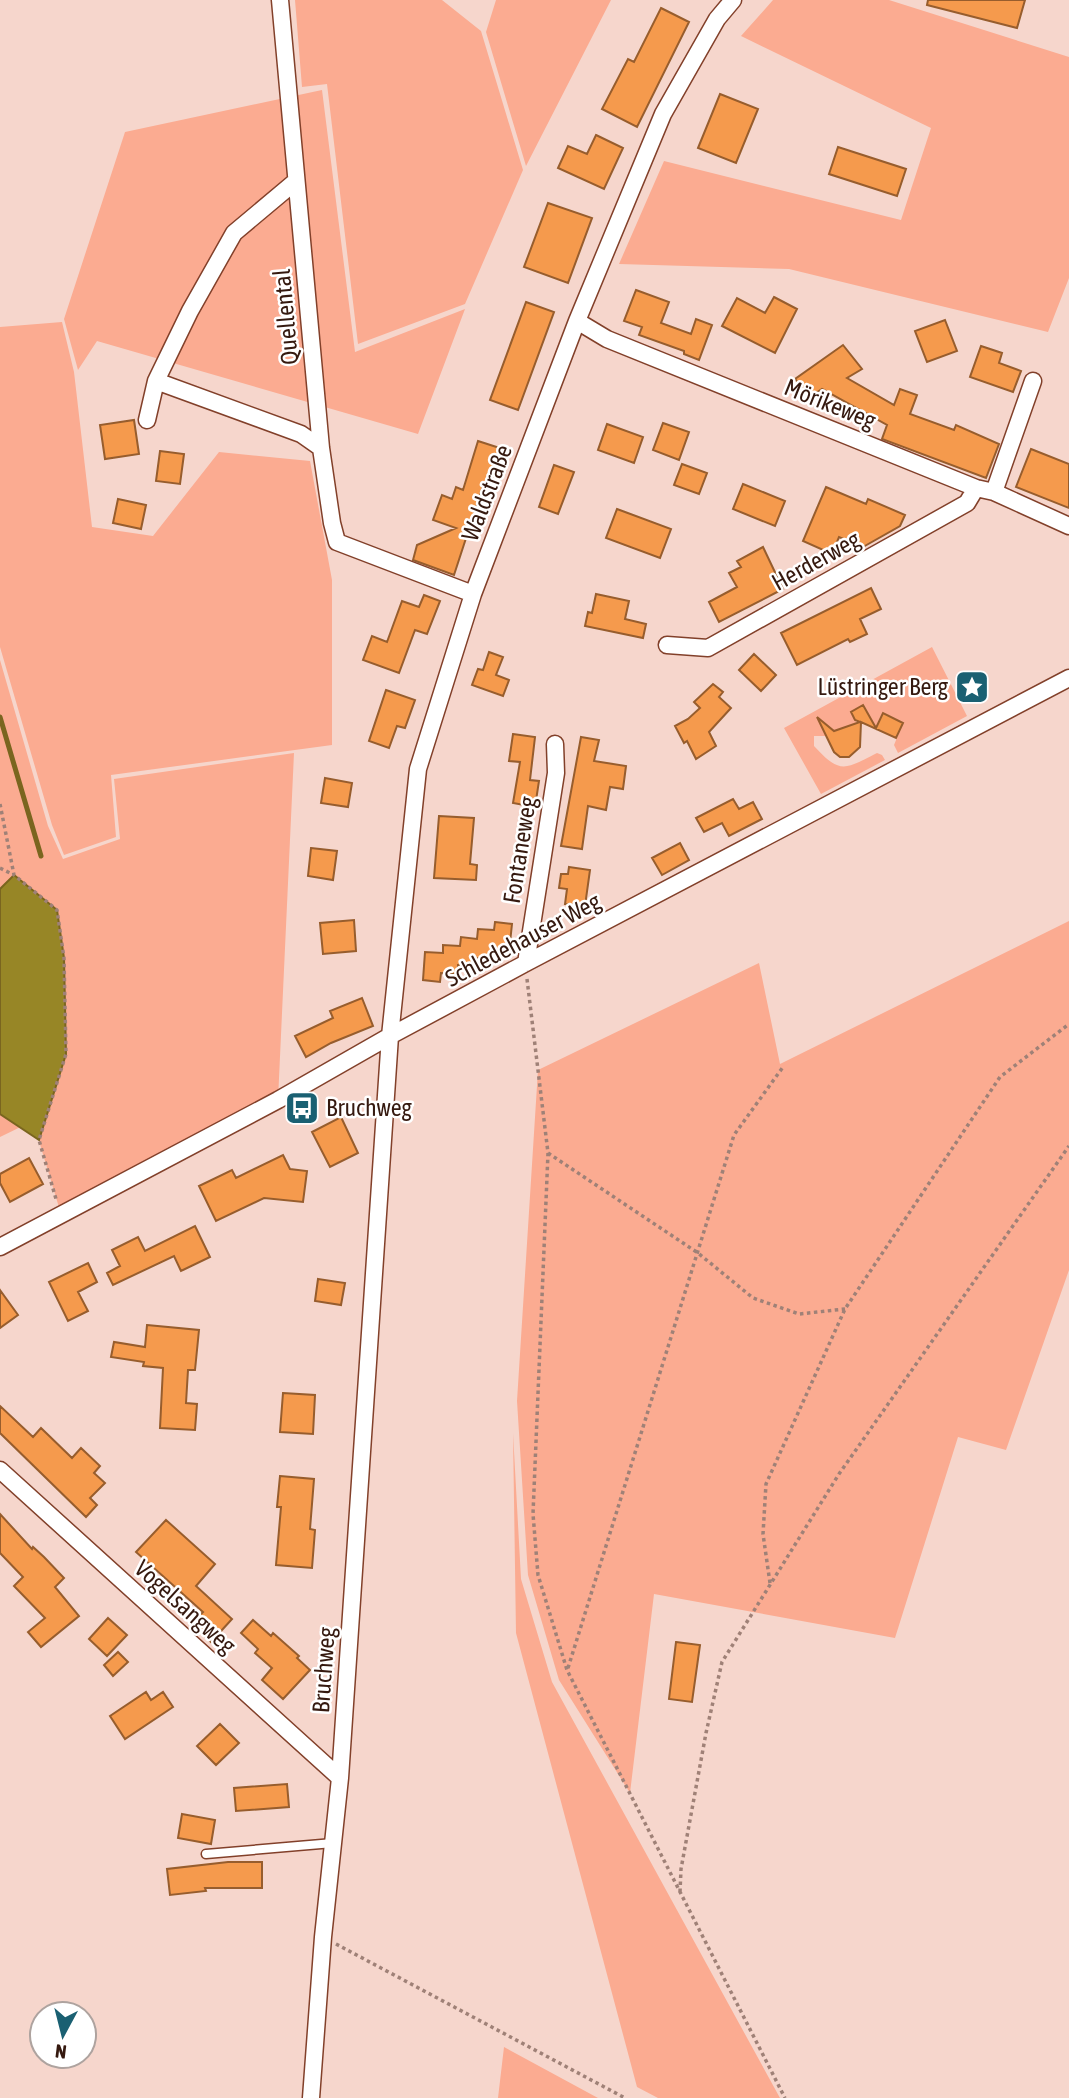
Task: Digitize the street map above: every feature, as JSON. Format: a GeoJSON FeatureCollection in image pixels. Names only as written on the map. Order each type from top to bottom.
{"type":"FeatureCollection","features":[{"type":"Feature","properties":{"kind":"street","name":"Quellental"},"geometry":{"type":"LineString","coordinates":[[280,0],[321,448],[337,542],[473,594]]}},
{"type":"Feature","properties":{"kind":"street","name":"Waldstraße"},"geometry":{"type":"LineString","coordinates":[[390,1035],[418,769],[473,594],[577,321],[663,114],[717,19],[733,0]]}},
{"type":"Feature","properties":{"kind":"street"},"geometry":{"type":"LineString","coordinates":[[147,420],[156,381],[190,311],[234,233],[296,181]]}},
{"type":"Feature","properties":{"kind":"street","name":"Mörikeweg"},"geometry":{"type":"LineString","coordinates":[[577,321],[607,339],[976,488],[994,492],[1069,526]]}},
{"type":"Feature","properties":{"kind":"street"},"geometry":{"type":"LineString","coordinates":[[156,381],[301,434],[321,448]]}},
{"type":"Feature","properties":{"kind":"street"},"geometry":{"type":"LineString","coordinates":[[994,492],[1033,381]]}},
{"type":"Feature","properties":{"kind":"street","name":"Herderweg"},"geometry":{"type":"LineString","coordinates":[[667,645],[708,648],[967,503],[976,488]]}},
{"type":"Feature","properties":{"kind":"street","name":"Schledehauser Weg"},"geometry":{"type":"LineString","coordinates":[[0,1247],[278,1100],[390,1035],[894,763],[1069,678]]}},
{"type":"Feature","properties":{"kind":"street","name":"Fontaneweg"},"geometry":{"type":"LineString","coordinates":[[526,963],[556,773],[555,744]]}},
{"type":"Feature","properties":{"kind":"street","name":"Bruchweg"},"geometry":{"type":"LineString","coordinates":[[311,2098],[323,1937],[340,1778],[390,1035]]}},
{"type":"Feature","properties":{"kind":"street","name":"Vogelsangweg"},"geometry":{"type":"LineString","coordinates":[[0,1470],[340,1778]]}},
{"type":"Feature","properties":{"kind":"lane"},"geometry":{"type":"LineString","coordinates":[[206,1854],[333,1843]]}},
{"type":"Feature","properties":{"kind":"path"},"geometry":{"type":"LineString","coordinates":[[0,804],[13,875]]}},
{"type":"Feature","properties":{"kind":"path"},"geometry":{"type":"LineString","coordinates":[[0,868],[57,910],[64,958],[65,1054],[39,1140],[61,1214]]}},
{"type":"Feature","properties":{"kind":"path"},"geometry":{"type":"LineString","coordinates":[[526,963],[548,1153],[533,1514],[538,1575],[567,1670],[785,2098]]}},
{"type":"Feature","properties":{"kind":"path"},"geometry":{"type":"LineString","coordinates":[[770,1585],[762,1534],[766,1484],[845,1309],[1000,1077],[1069,1024]]}},
{"type":"Feature","properties":{"kind":"path"},"geometry":{"type":"LineString","coordinates":[[567,1670],[734,1135],[783,1068]]}},
{"type":"Feature","properties":{"kind":"path"},"geometry":{"type":"LineString","coordinates":[[680,1894],[681,1869],[722,1662],[839,1474],[1068,1148]]}},
{"type":"Feature","properties":{"kind":"path"},"geometry":{"type":"LineString","coordinates":[[548,1153],[698,1253],[753,1298],[799,1314],[845,1309]]}},
{"type":"Feature","properties":{"kind":"path"},"geometry":{"type":"LineString","coordinates":[[323,1937],[625,2098]]}},
{"type":"Feature","properties":{"kind":"shaded area"},"geometry":{"type":"Polygon","coordinates":[[[295,0],[442,0],[481,31],[523,170],[465,304],[358,344],[327,84],[302,87],[295,0]]]}},
{"type":"Feature","properties":{"kind":"shaded area"},"geometry":{"type":"Polygon","coordinates":[[[496,0],[611,0],[526,166],[486,32],[496,0]]]}},
{"type":"Feature","properties":{"kind":"shaded area"},"geometry":{"type":"Polygon","coordinates":[[[773,0],[889,0],[1069,57],[1069,278],[1048,332],[789,269],[619,264],[664,161],[901,220],[931,128],[741,36],[773,0]]]}},
{"type":"Feature","properties":{"kind":"shaded area"},"geometry":{"type":"Polygon","coordinates":[[[322,90],[355,352],[465,309],[418,434],[97,341],[78,370],[64,319],[125,132],[322,90]]]}},
{"type":"Feature","properties":{"kind":"shaded area"},"geometry":{"type":"Polygon","coordinates":[[[62,322],[74,372],[92,527],[153,536],[219,452],[310,461],[332,580],[332,745],[111,775],[116,837],[64,855],[52,825],[0,647],[0,327],[62,322]]]}},
{"type":"Feature","properties":{"kind":"shaded area"},"geometry":{"type":"Polygon","coordinates":[[[932,647],[967,716],[898,753],[894,745],[903,723],[883,714],[875,729],[871,727],[870,717],[863,706],[851,712],[857,724],[835,731],[831,736],[814,736],[814,746],[837,765],[849,766],[877,753],[885,760],[821,794],[784,728],[932,647]]]}},
{"type":"Feature","properties":{"kind":"shaded area"},"geometry":{"type":"Polygon","coordinates":[[[0,660],[48,826],[63,859],[120,839],[114,779],[294,753],[278,1100],[61,1214],[33,1121],[0,1137],[0,660]]]}},
{"type":"Feature","properties":{"kind":"shaded area"},"geometry":{"type":"Polygon","coordinates":[[[14,875],[57,910],[64,958],[66,1054],[39,1140],[0,1114],[0,889],[14,875]]]}},
{"type":"Feature","properties":{"kind":"shaded area"},"geometry":{"type":"Polygon","coordinates":[[[1069,921],[1069,1270],[1006,1450],[958,1437],[895,1638],[654,1594],[630,1793],[559,1680],[528,1575],[517,1401],[538,1070],[759,963],[780,1064],[1069,921]]]}},
{"type":"Feature","properties":{"kind":"shaded area"},"geometry":{"type":"Polygon","coordinates":[[[513,1433],[521,1579],[552,1682],[780,2098],[658,2098],[637,2087],[516,1633],[513,1433]]]}},
{"type":"Feature","properties":{"kind":"shaded area"},"geometry":{"type":"Polygon","coordinates":[[[504,2047],[598,2098],[498,2098],[504,2047]]]}},
{"type":"Feature","properties":{"kind":"building"},"geometry":{"type":"Polygon","coordinates":[[[928,0],[1025,0],[1017,28],[927,5],[928,0]]]}},
{"type":"Feature","properties":{"kind":"building"},"geometry":{"type":"Polygon","coordinates":[[[661,8],[689,22],[637,127],[602,109],[628,59],[634,62],[661,8]]]}},
{"type":"Feature","properties":{"kind":"building"},"geometry":{"type":"Polygon","coordinates":[[[720,94],[758,109],[736,163],[698,148],[720,94]]]}},
{"type":"Feature","properties":{"kind":"building"},"geometry":{"type":"Polygon","coordinates":[[[596,135],[623,148],[604,189],[558,168],[568,146],[587,154],[596,135]]]}},
{"type":"Feature","properties":{"kind":"building"},"geometry":{"type":"Polygon","coordinates":[[[838,147],[906,169],[897,196],[829,174],[838,147]]]}},
{"type":"Feature","properties":{"kind":"building"},"geometry":{"type":"Polygon","coordinates":[[[548,203],[592,218],[568,283],[524,267],[548,203]]]}},
{"type":"Feature","properties":{"kind":"building"},"geometry":{"type":"Polygon","coordinates":[[[636,290],[669,302],[661,323],[691,334],[696,319],[712,325],[699,360],[684,354],[684,351],[639,335],[642,327],[624,321],[636,290]]]}},
{"type":"Feature","properties":{"kind":"building"},"geometry":{"type":"Polygon","coordinates":[[[774,297],[797,309],[775,353],[722,326],[737,298],[765,313],[774,297]]]}},
{"type":"Feature","properties":{"kind":"building"},"geometry":{"type":"Polygon","coordinates":[[[526,302],[554,312],[518,410],[490,400],[526,302]]]}},
{"type":"Feature","properties":{"kind":"building"},"geometry":{"type":"Polygon","coordinates":[[[945,320],[957,351],[927,362],[915,331],[945,320]]]}},
{"type":"Feature","properties":{"kind":"building"},"geometry":{"type":"Polygon","coordinates":[[[843,345],[862,369],[847,378],[894,405],[900,389],[917,395],[910,414],[954,430],[956,425],[999,444],[986,478],[882,439],[887,425],[822,389],[810,397],[795,379],[843,345]]]}},
{"type":"Feature","properties":{"kind":"building"},"geometry":{"type":"Polygon","coordinates":[[[981,346],[1002,353],[999,363],[1021,371],[1013,392],[970,377],[981,346]]]}},
{"type":"Feature","properties":{"kind":"building"},"geometry":{"type":"Polygon","coordinates":[[[134,420],[139,454],[105,459],[100,425],[134,420]]]}},
{"type":"Feature","properties":{"kind":"building"},"geometry":{"type":"Polygon","coordinates":[[[663,423],[689,432],[679,460],[653,450],[663,423]]]}},
{"type":"Feature","properties":{"kind":"building"},"geometry":{"type":"Polygon","coordinates":[[[607,424],[643,437],[634,463],[598,450],[607,424]]]}},
{"type":"Feature","properties":{"kind":"building"},"geometry":{"type":"Polygon","coordinates":[[[478,441],[509,451],[497,487],[484,483],[454,575],[413,560],[417,545],[456,528],[433,520],[442,495],[452,499],[456,487],[463,490],[478,441]]]}},
{"type":"Feature","properties":{"kind":"building"},"geometry":{"type":"Polygon","coordinates":[[[1031,449],[1069,464],[1069,508],[1016,487],[1031,449]]]}},
{"type":"Feature","properties":{"kind":"building"},"geometry":{"type":"Polygon","coordinates":[[[160,451],[184,454],[180,484],[156,481],[160,451]]]}},
{"type":"Feature","properties":{"kind":"building"},"geometry":{"type":"Polygon","coordinates":[[[682,464],[707,473],[699,494],[674,485],[682,464]]]}},
{"type":"Feature","properties":{"kind":"building"},"geometry":{"type":"Polygon","coordinates":[[[554,465],[574,472],[558,514],[539,507],[554,465]]]}},
{"type":"Feature","properties":{"kind":"building"},"geometry":{"type":"Polygon","coordinates":[[[743,484],[785,501],[775,526],[733,509],[743,484]]]}},
{"type":"Feature","properties":{"kind":"building"},"geometry":{"type":"Polygon","coordinates":[[[826,487],[866,504],[868,499],[905,515],[900,526],[863,547],[839,537],[832,554],[803,541],[826,487]]]}},
{"type":"Feature","properties":{"kind":"building"},"geometry":{"type":"Polygon","coordinates":[[[118,499],[146,505],[141,529],[113,523],[118,499]]]}},
{"type":"Feature","properties":{"kind":"building"},"geometry":{"type":"Polygon","coordinates":[[[617,509],[671,529],[660,558],[606,538],[617,509]]]}},
{"type":"Feature","properties":{"kind":"building"},"geometry":{"type":"Polygon","coordinates":[[[763,547],[783,589],[719,622],[709,602],[737,587],[729,573],[741,567],[737,561],[763,547]]]}},
{"type":"Feature","properties":{"kind":"building"},"geometry":{"type":"Polygon","coordinates":[[[871,588],[881,609],[860,619],[867,634],[850,642],[848,639],[797,665],[781,633],[871,588]]]}},
{"type":"Feature","properties":{"kind":"building"},"geometry":{"type":"Polygon","coordinates":[[[596,594],[629,601],[625,619],[646,624],[643,638],[585,626],[588,612],[592,613],[596,594]]]}},
{"type":"Feature","properties":{"kind":"building"},"geometry":{"type":"Polygon","coordinates":[[[424,595],[440,601],[427,634],[415,630],[399,673],[363,660],[372,636],[387,642],[402,601],[419,607],[424,595]]]}},
{"type":"Feature","properties":{"kind":"building"},"geometry":{"type":"Polygon","coordinates":[[[489,652],[503,657],[496,675],[509,680],[503,696],[472,685],[478,669],[483,670],[489,652]]]}},
{"type":"Feature","properties":{"kind":"building"},"geometry":{"type":"Polygon","coordinates":[[[754,654],[776,675],[761,691],[739,670],[754,654]]]}},
{"type":"Feature","properties":{"kind":"building"},"geometry":{"type":"Polygon","coordinates":[[[713,684],[723,692],[719,697],[731,708],[709,732],[716,746],[696,759],[675,726],[700,708],[694,702],[713,684]]]}},
{"type":"Feature","properties":{"kind":"building"},"geometry":{"type":"Polygon","coordinates":[[[386,690],[415,700],[405,728],[397,726],[389,748],[369,741],[386,690]]]}},
{"type":"Feature","properties":{"kind":"building"},"geometry":{"type":"Polygon","coordinates":[[[863,705],[876,728],[883,713],[903,723],[896,738],[861,722],[860,747],[849,757],[840,757],[834,752],[817,717],[834,731],[860,722],[855,720],[851,712],[863,705]]]}},
{"type":"Feature","properties":{"kind":"building"},"geometry":{"type":"Polygon","coordinates":[[[513,734],[535,737],[530,780],[539,781],[535,807],[513,803],[520,762],[509,761],[513,734]]]}},
{"type":"Feature","properties":{"kind":"building"},"geometry":{"type":"Polygon","coordinates":[[[581,737],[599,740],[594,761],[626,766],[623,789],[610,787],[606,810],[588,806],[582,849],[561,846],[581,737]]]}},
{"type":"Feature","properties":{"kind":"building"},"geometry":{"type":"Polygon","coordinates":[[[325,778],[352,783],[348,807],[321,803],[325,778]]]}},
{"type":"Feature","properties":{"kind":"building"},"geometry":{"type":"Polygon","coordinates":[[[733,799],[739,809],[753,802],[762,819],[729,836],[722,823],[704,832],[696,818],[733,799]]]}},
{"type":"Feature","properties":{"kind":"building"},"geometry":{"type":"Polygon","coordinates":[[[439,816],[474,818],[470,864],[477,865],[476,880],[434,878],[439,816]]]}},
{"type":"Feature","properties":{"kind":"building"},"geometry":{"type":"Polygon","coordinates":[[[680,843],[689,860],[662,875],[652,858],[680,843]]]}},
{"type":"Feature","properties":{"kind":"building"},"geometry":{"type":"Polygon","coordinates":[[[311,848],[337,851],[333,880],[308,876],[311,848]]]}},
{"type":"Feature","properties":{"kind":"building"},"geometry":{"type":"Polygon","coordinates":[[[569,867],[590,870],[585,906],[565,904],[567,889],[559,888],[561,874],[568,874],[569,867]]]}},
{"type":"Feature","properties":{"kind":"building"},"geometry":{"type":"Polygon","coordinates":[[[354,920],[356,951],[323,954],[320,923],[354,920]]]}},
{"type":"Feature","properties":{"kind":"building"},"geometry":{"type":"Polygon","coordinates":[[[495,922],[512,924],[509,952],[492,951],[492,959],[475,958],[475,967],[458,965],[458,974],[441,973],[440,982],[423,980],[425,952],[443,953],[443,945],[460,946],[461,937],[477,939],[478,929],[494,930],[495,922]]]}},
{"type":"Feature","properties":{"kind":"building"},"geometry":{"type":"Polygon","coordinates":[[[362,998],[373,1026],[331,1043],[306,1057],[295,1036],[333,1018],[330,1011],[362,998]]]}},
{"type":"Feature","properties":{"kind":"building"},"geometry":{"type":"Polygon","coordinates":[[[341,1117],[358,1153],[330,1167],[312,1132],[341,1117]]]}},
{"type":"Feature","properties":{"kind":"building"},"geometry":{"type":"Polygon","coordinates":[[[283,1155],[290,1169],[307,1171],[303,1202],[264,1198],[216,1221],[199,1186],[232,1170],[236,1178],[283,1155]]]}},
{"type":"Feature","properties":{"kind":"building"},"geometry":{"type":"Polygon","coordinates":[[[29,1158],[43,1184],[10,1202],[0,1183],[0,1174],[29,1158]]]}},
{"type":"Feature","properties":{"kind":"building"},"geometry":{"type":"Polygon","coordinates":[[[195,1226],[210,1257],[181,1271],[174,1256],[113,1285],[107,1273],[120,1266],[112,1250],[138,1237],[145,1251],[195,1226]]]}},
{"type":"Feature","properties":{"kind":"building"},"geometry":{"type":"Polygon","coordinates":[[[88,1263],[97,1282],[78,1292],[88,1311],[68,1321],[49,1282],[88,1263]]]}},
{"type":"Feature","properties":{"kind":"building"},"geometry":{"type":"Polygon","coordinates":[[[318,1279],[345,1283],[341,1305],[315,1301],[318,1279]]]}},
{"type":"Feature","properties":{"kind":"building"},"geometry":{"type":"Polygon","coordinates":[[[0,1290],[18,1315],[0,1328],[0,1290]]]}},
{"type":"Feature","properties":{"kind":"building"},"geometry":{"type":"Polygon","coordinates":[[[147,1325],[199,1330],[195,1370],[188,1370],[186,1403],[197,1404],[195,1430],[160,1428],[163,1368],[143,1366],[144,1362],[111,1357],[114,1342],[145,1347],[147,1325]]]}},
{"type":"Feature","properties":{"kind":"building"},"geometry":{"type":"Polygon","coordinates":[[[283,1393],[315,1395],[313,1434],[280,1432],[283,1393]]]}},
{"type":"Feature","properties":{"kind":"building"},"geometry":{"type":"Polygon","coordinates":[[[0,1406],[33,1437],[41,1428],[72,1458],[81,1448],[100,1466],[94,1473],[105,1483],[90,1498],[97,1505],[86,1517],[0,1433],[0,1406]]]}},
{"type":"Feature","properties":{"kind":"building"},"geometry":{"type":"Polygon","coordinates":[[[280,1476],[314,1479],[310,1529],[315,1530],[312,1568],[276,1565],[281,1507],[277,1507],[280,1476]]]}},
{"type":"Feature","properties":{"kind":"building"},"geometry":{"type":"Polygon","coordinates":[[[0,1514],[32,1549],[33,1547],[64,1578],[55,1587],[79,1616],[41,1647],[28,1632],[45,1618],[14,1586],[23,1577],[0,1553],[0,1514]]]}},
{"type":"Feature","properties":{"kind":"building"},"geometry":{"type":"Polygon","coordinates":[[[166,1520],[215,1564],[196,1586],[232,1619],[211,1642],[191,1624],[203,1612],[136,1552],[166,1520]]]}},
{"type":"Feature","properties":{"kind":"building"},"geometry":{"type":"Polygon","coordinates":[[[108,1618],[127,1635],[107,1656],[89,1639],[108,1618]]]}},
{"type":"Feature","properties":{"kind":"building"},"geometry":{"type":"Polygon","coordinates":[[[253,1620],[271,1636],[273,1633],[299,1656],[297,1658],[310,1670],[283,1699],[262,1680],[272,1668],[255,1653],[258,1649],[241,1633],[253,1620]]]}},
{"type":"Feature","properties":{"kind":"building"},"geometry":{"type":"Polygon","coordinates":[[[676,1642],[700,1645],[692,1702],[669,1699],[676,1642]]]}},
{"type":"Feature","properties":{"kind":"building"},"geometry":{"type":"Polygon","coordinates":[[[118,1652],[128,1662],[113,1676],[104,1665],[118,1652]]]}},
{"type":"Feature","properties":{"kind":"building"},"geometry":{"type":"Polygon","coordinates":[[[146,1692],[151,1700],[163,1692],[173,1707],[125,1739],[110,1716],[146,1692]]]}},
{"type":"Feature","properties":{"kind":"building"},"geometry":{"type":"Polygon","coordinates":[[[220,1724],[239,1743],[216,1765],[197,1746],[220,1724]]]}},
{"type":"Feature","properties":{"kind":"building"},"geometry":{"type":"Polygon","coordinates":[[[287,1784],[289,1807],[236,1811],[234,1788],[287,1784]]]}},
{"type":"Feature","properties":{"kind":"building"},"geometry":{"type":"Polygon","coordinates":[[[182,1814],[215,1820],[211,1844],[178,1838],[182,1814]]]}},
{"type":"Feature","properties":{"kind":"building"},"geometry":{"type":"Polygon","coordinates":[[[228,1862],[262,1862],[262,1888],[205,1888],[206,1891],[170,1895],[167,1869],[228,1862]]]}},
{"type":"Feature","properties":{"kind":"waterway"},"geometry":{"type":"LineString","coordinates":[[0,717],[41,856]]}},
{"type":"Feature","properties":{"kind":"place","name":"Lüstringer Berg"},"geometry":{"type":"Point","coordinates":[972,687]}},
{"type":"Feature","properties":{"kind":"place","name":"Bruchweg"},"geometry":{"type":"Point","coordinates":[302,1108]}}]}
